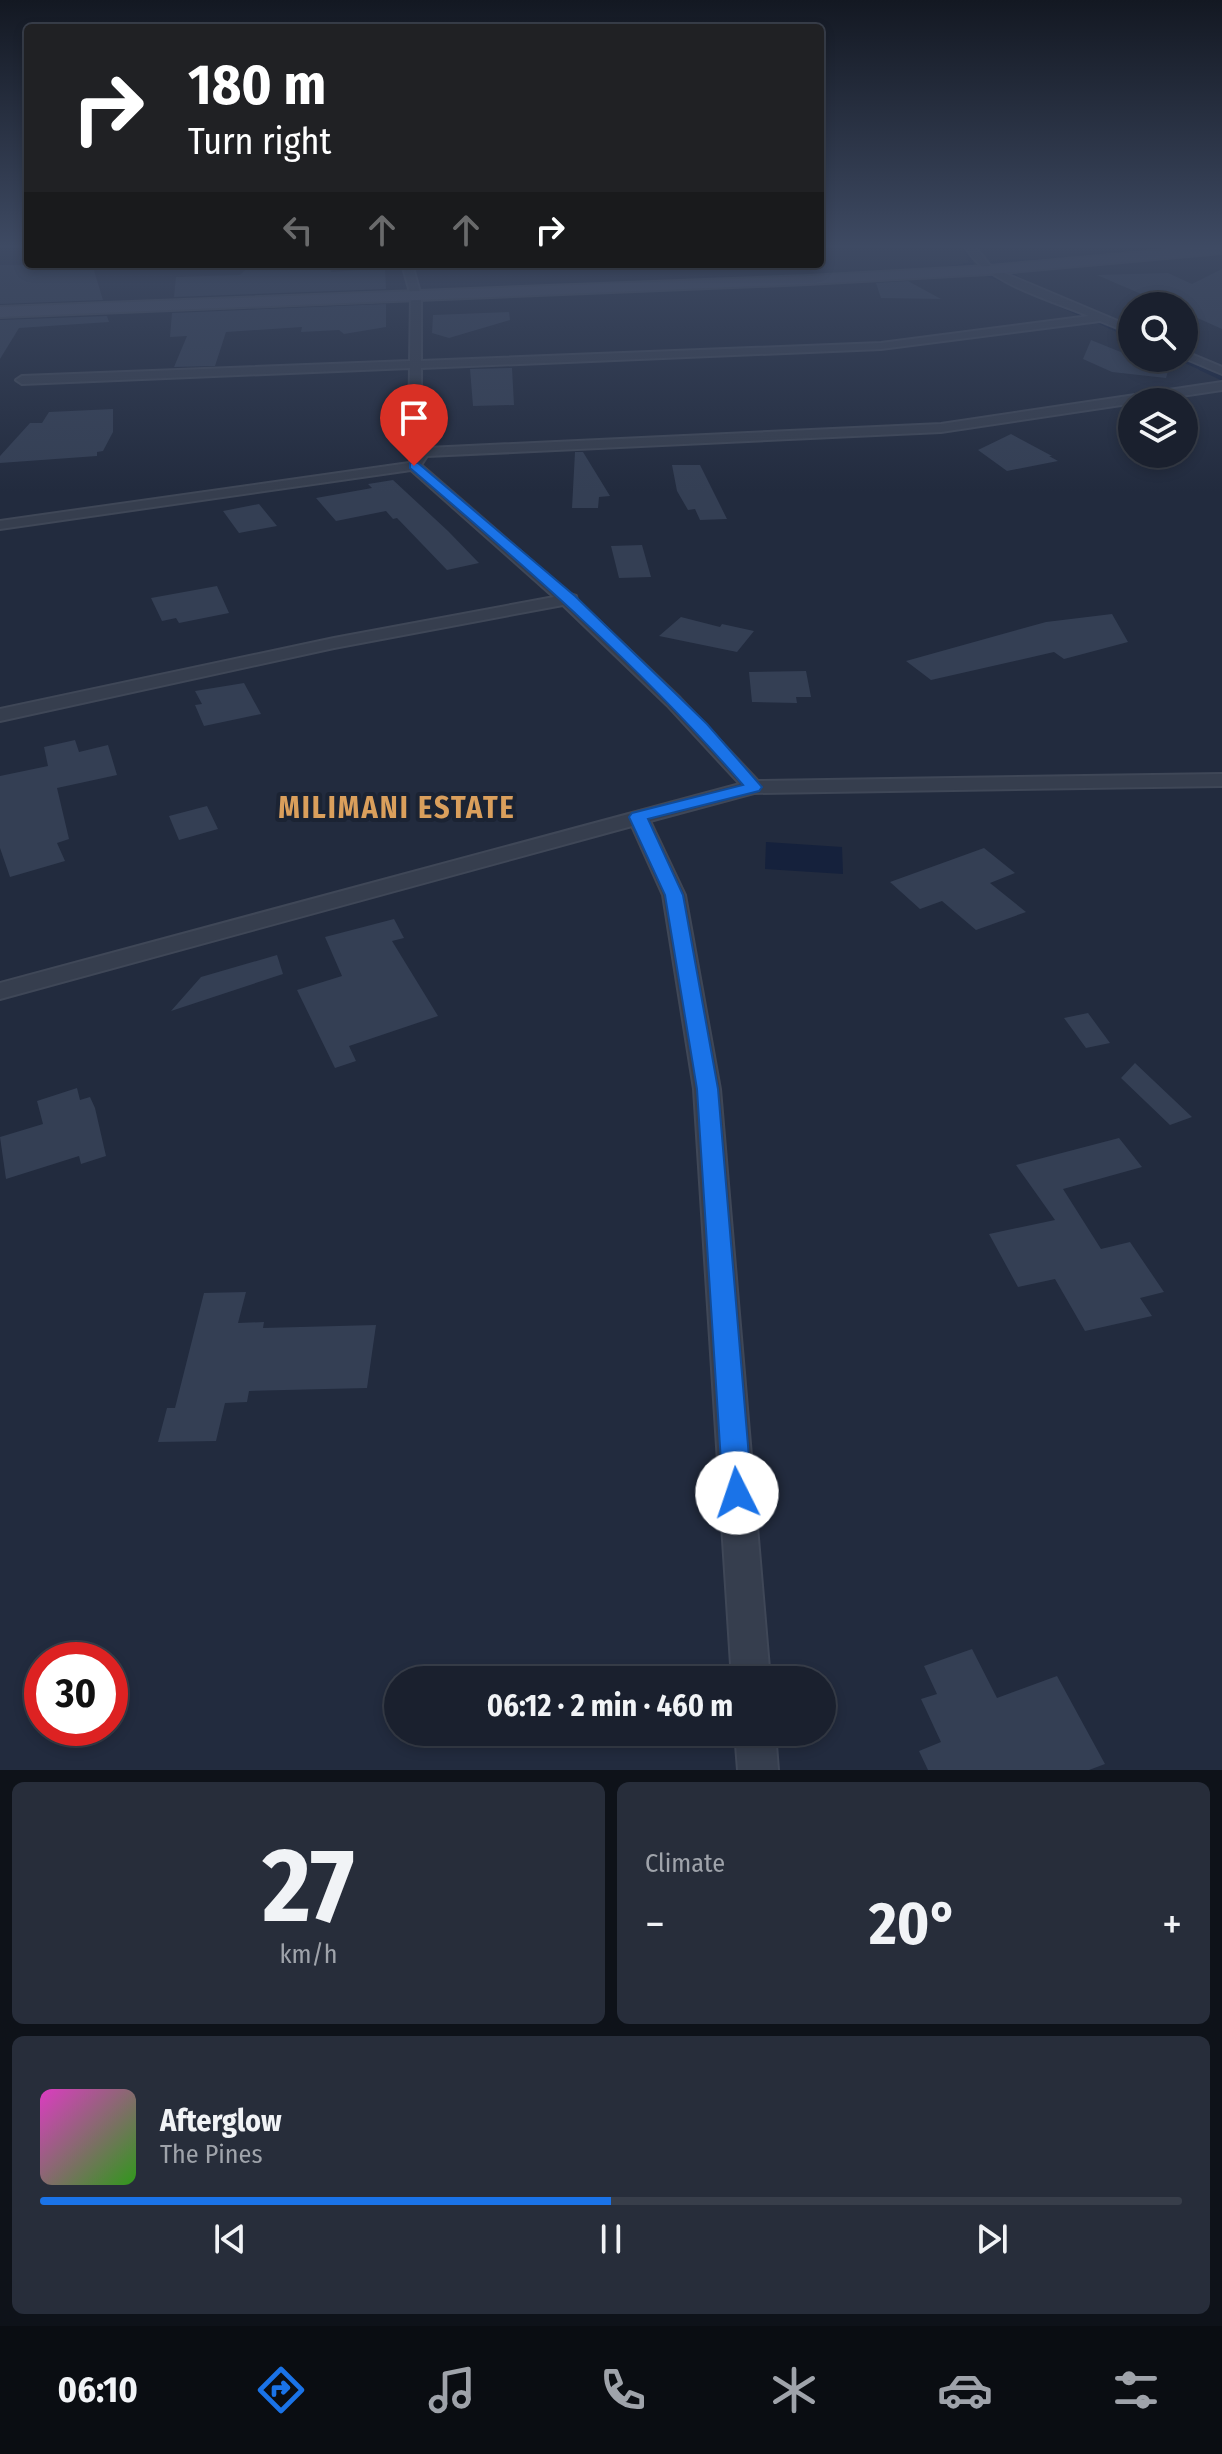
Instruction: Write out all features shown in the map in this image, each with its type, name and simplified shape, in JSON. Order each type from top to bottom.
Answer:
[{"type":"street","points":[[416,327],[415,434],[418,459],[570,599],[701,727],[753,787]]},
{"type":"street","points":[[22,380],[881,346],[1034,327]]},
{"type":"street","points":[[1198,360],[1222,371]]},
{"type":"street","points":[[0,525],[418,459],[941,428],[1222,386]]},
{"type":"street","points":[[0,715],[334,643],[570,599]]},
{"type":"street","points":[[0,991],[753,787],[1222,780]]},
{"type":"street","points":[[638,817],[674,895],[707,1089],[750,1666]]},
{"type":"street","points":[[756,1746],[758,1770]]},
{"type":"water","points":[[766,842],[842,847],[843,874],[765,869]]},
{"type":"building","points":[[0,327],[40,327],[19,328],[0,359]]},
{"type":"building","points":[[171,327],[386,327],[344,334],[339,330],[301,332],[302,327],[226,332],[215,366],[174,367],[187,336],[170,337]]},
{"type":"building","points":[[432,327],[488,327],[449,338],[432,333]]},
{"type":"building","points":[[1091,340],[1118,351],[1118,372],[1168,372],[1166,378],[1112,372],[1083,359]]},
{"type":"building","points":[[512,368],[514,405],[473,406],[470,369]]},
{"type":"building","points":[[113,409],[113,432],[97,456],[0,463],[0,456],[30,423],[42,423],[49,412]]},
{"type":"building","points":[[1011,434],[1058,461],[1007,471],[978,450]]},
{"type":"building","points":[[575,452],[583,452],[610,496],[599,497],[598,508],[572,508]]},
{"type":"building","points":[[672,465],[700,465],[727,519],[700,520],[695,509],[688,510],[677,491]]},
{"type":"building","points":[[393,480],[479,563],[447,570],[397,518],[393,519],[386,511],[336,521],[316,498],[372,488],[368,484]]},
{"type":"building","points":[[259,504],[277,526],[239,533],[223,511]]},
{"type":"building","points":[[642,545],[651,577],[619,578],[611,546]]},
{"type":"building","points":[[217,586],[229,613],[179,623],[176,618],[162,621],[151,598]]},
{"type":"building","points":[[1112,614],[1128,642],[1064,659],[1054,652],[931,680],[906,661],[1046,622]]},
{"type":"building","points":[[681,617],[720,627],[722,624],[754,631],[737,652],[659,636]]},
{"type":"building","points":[[806,671],[811,697],[796,697],[797,703],[752,702],[749,672]]},
{"type":"building","points":[[244,683],[261,714],[204,726],[195,705],[202,704],[195,691]]},
{"type":"building","points":[[75,740],[79,752],[108,745],[117,775],[57,788],[69,839],[57,843],[65,861],[10,877],[0,848],[0,776],[48,766],[44,747]]},
{"type":"building","points":[[207,806],[218,829],[179,840],[169,816]]},
{"type":"building","points":[[984,848],[1015,873],[990,883],[1026,912],[976,930],[942,901],[920,909],[890,882]]},
{"type":"building","points":[[394,919],[404,938],[392,941],[438,1016],[349,1046],[356,1061],[335,1068],[297,990],[342,976],[325,937]]},
{"type":"building","points":[[277,955],[283,974],[171,1011],[201,977]]},
{"type":"building","points":[[1088,1013],[1110,1043],[1086,1048],[1064,1018]]},
{"type":"building","points":[[1135,1063],[1192,1117],[1170,1125],[1121,1078]]},
{"type":"building","points":[[77,1088],[80,1100],[90,1097],[95,1108],[106,1156],[81,1164],[79,1156],[6,1179],[0,1137],[43,1124],[37,1101]]},
{"type":"building","points":[[1119,1138],[1142,1167],[1063,1189],[1101,1249],[1130,1242],[1164,1292],[1140,1298],[1152,1316],[1085,1331],[1055,1279],[1018,1287],[989,1234],[1055,1220],[1016,1165]]},
{"type":"building","points":[[246,1292],[238,1323],[264,1322],[263,1328],[376,1325],[367,1388],[249,1391],[247,1402],[225,1403],[216,1441],[158,1442],[167,1408],[175,1408],[204,1293]]},
{"type":"building","points":[[972,1649],[997,1698],[1057,1676],[1105,1764],[1089,1770],[928,1770],[919,1751],[941,1742],[921,1699],[937,1694],[924,1666]]},
{"type":"waterway","points":[[1109,327],[1118,331]]},
{"type":"waterway","points":[[1198,367],[1205,370]]},
{"type":"waterway","points":[[1201,368],[1222,378]]},
{"type":"district","name":"MILIMANI ESTATE","points":[[397,808]]},
{"type":"route","points":[[414,466],[570,599],[701,727],[753,787],[638,817],[674,895],[707,1089],[737,1493]]}]
